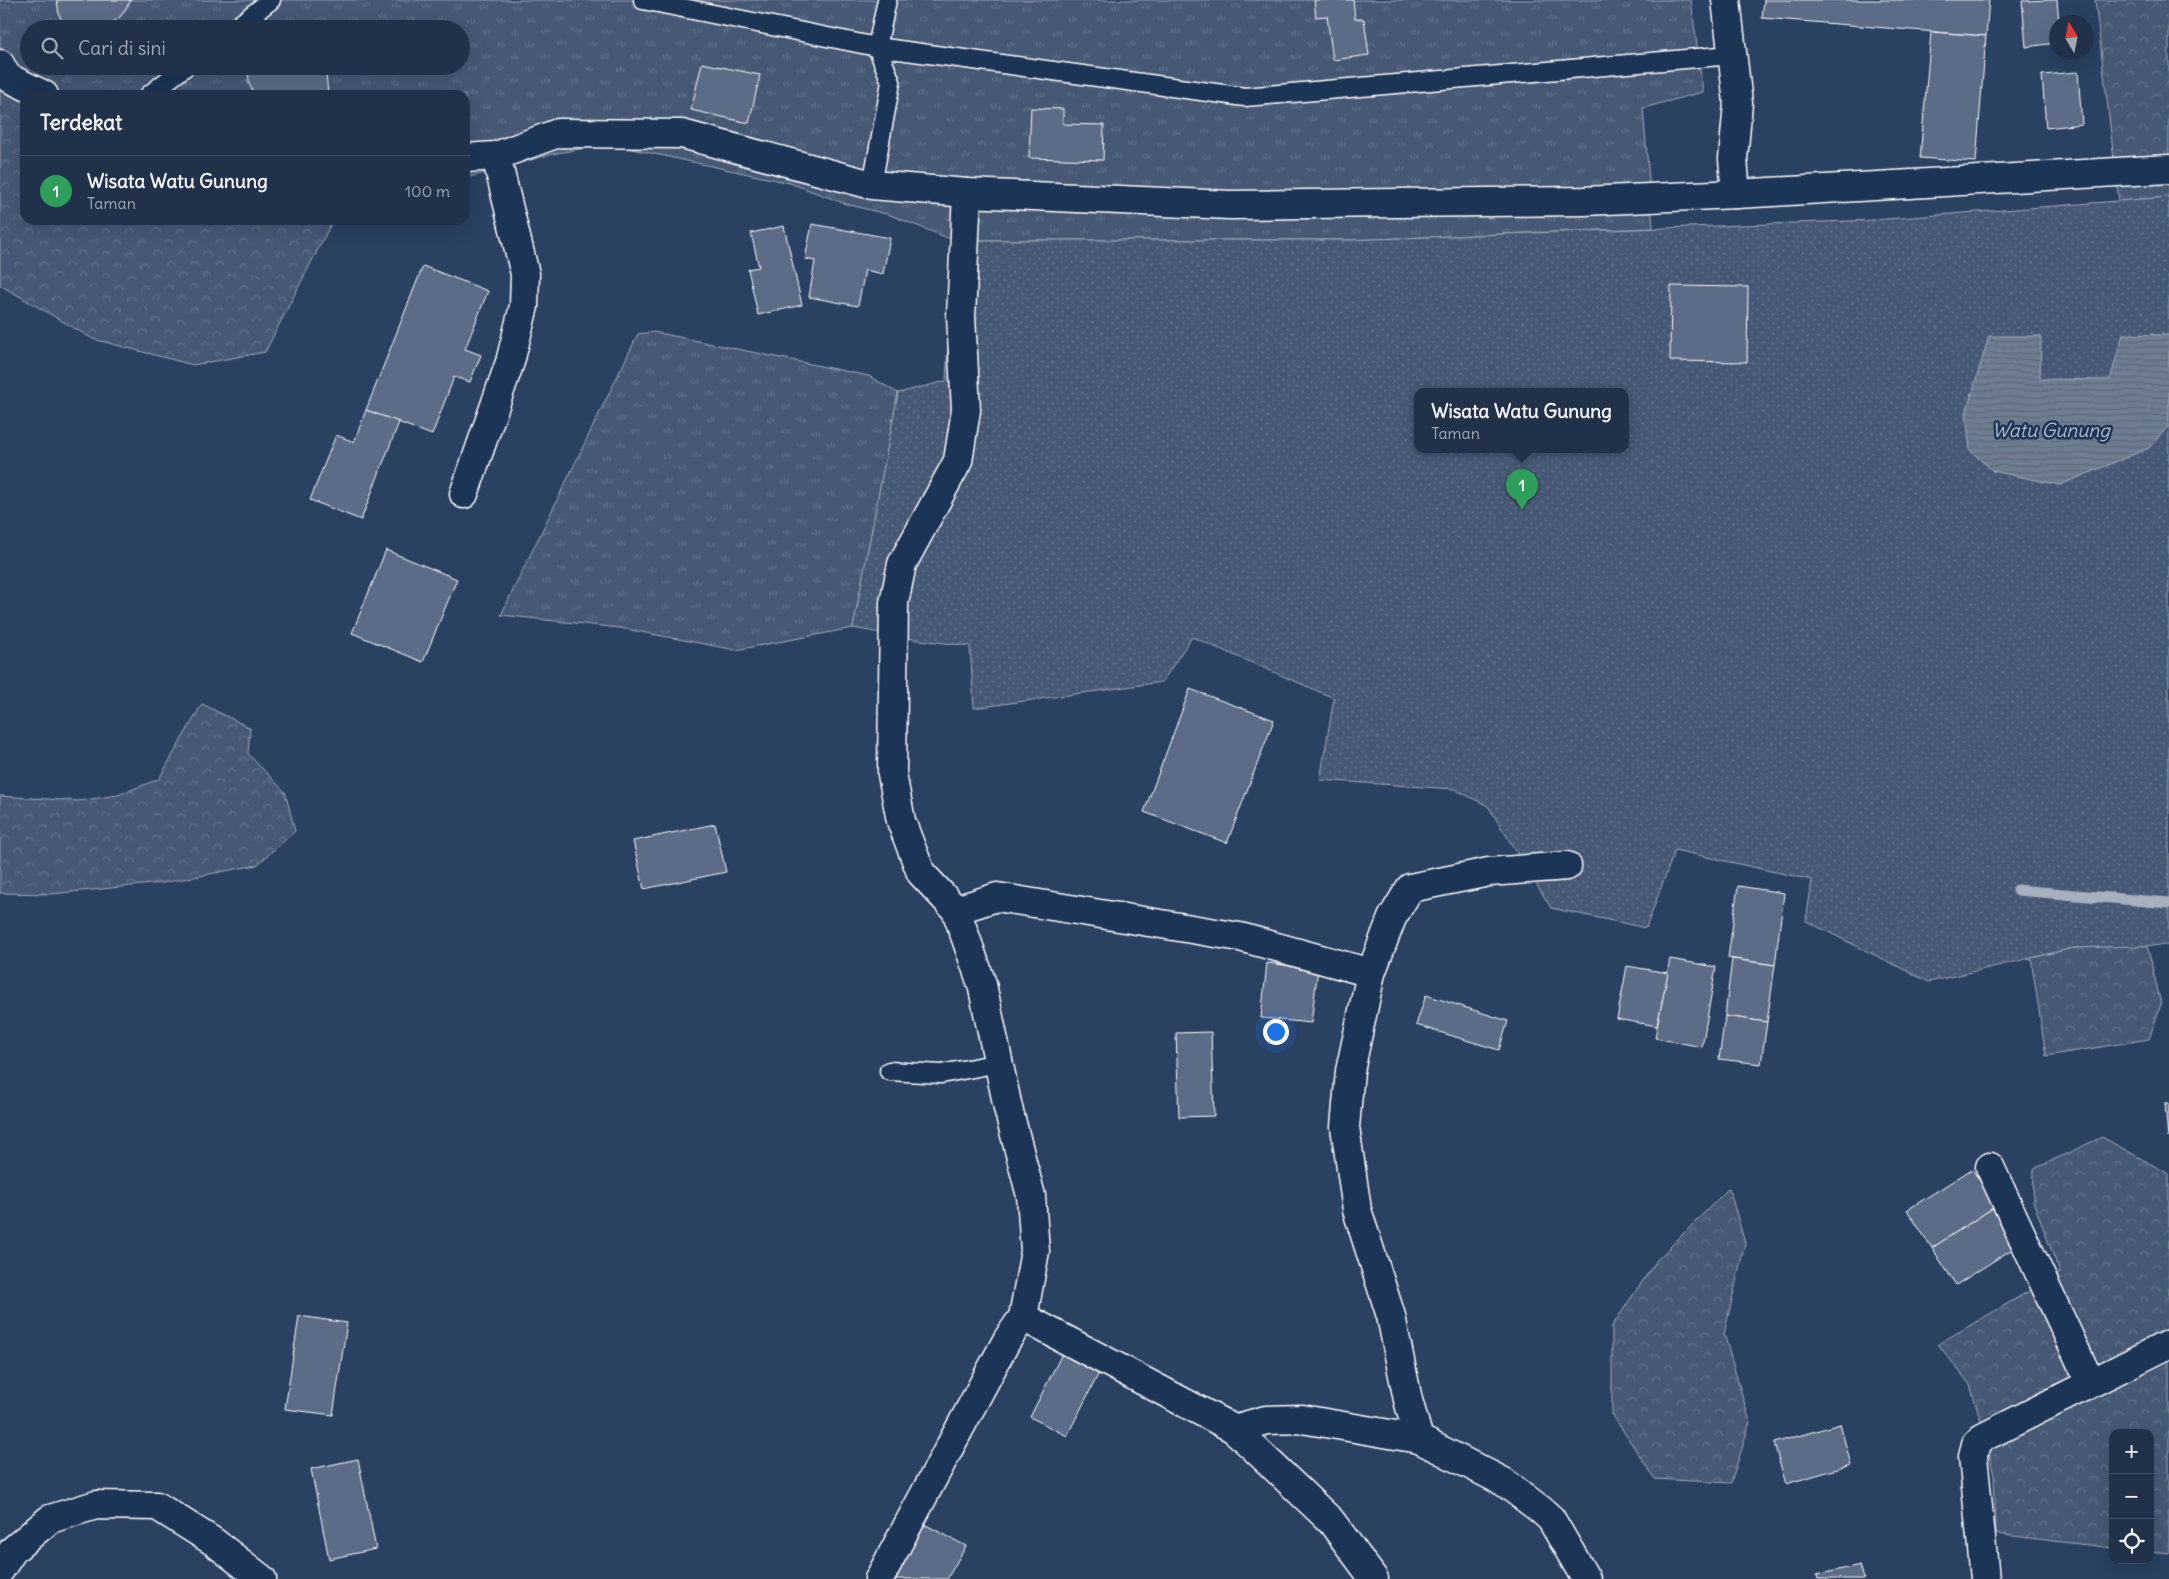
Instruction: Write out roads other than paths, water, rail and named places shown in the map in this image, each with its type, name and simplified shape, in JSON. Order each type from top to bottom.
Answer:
[{"type":"street","points":[[1726,0],[1738,103],[1733,159],[1736,194]]},
{"type":"street","points":[[0,64],[7,77],[34,90]]},
{"type":"street","points":[[470,158],[496,156],[558,133],[682,134],[872,185],[968,194],[1230,205],[1584,200],[1736,194],[2169,169]]},
{"type":"street","points":[[464,494],[510,362],[524,306],[525,274],[496,156]]},
{"type":"street","points":[[879,1579],[1008,1340],[1023,1317],[1035,1251],[1031,1196],[1008,1108],[982,984],[956,910],[921,873],[901,821],[892,774],[894,603],[902,564],[958,461],[966,410],[961,316],[968,194]]},
{"type":"street","points":[[1419,1439],[1408,1400],[1391,1316],[1357,1210],[1345,1127],[1350,1071],[1371,973],[1392,918],[1410,888],[1489,872],[1567,866]]},
{"type":"street","points":[[956,910],[997,897],[1240,937],[1371,973]]},
{"type":"street","points":[[1990,1167],[2090,1382]]},
{"type":"street","points":[[1023,1317],[1234,1429],[1331,1521],[1374,1579]]},
{"type":"street","points":[[1985,1579],[1973,1456],[1976,1444],[1982,1438],[2090,1382],[2169,1344]]},
{"type":"street","points":[[1234,1429],[1266,1420],[1302,1419],[1419,1439],[1504,1482],[1551,1519],[1586,1579]]},
{"type":"street","points":[[0,1570],[13,1550],[50,1518],[96,1505],[157,1506],[214,1542],[262,1579]]},
{"type":"lane","points":[[246,20],[272,0]]},
{"type":"lane","points":[[643,0],[877,47],[1245,97],[1732,55]]},
{"type":"lane","points":[[872,185],[891,82],[877,47],[887,0]]},
{"type":"lane","points":[[155,90],[175,75]]},
{"type":"lane","points":[[889,1071],[941,1074],[999,1063]]},
{"type":"water","name":"Watu Gunung","points":[[2123,334],[2169,335],[2169,425],[2149,448],[2060,485],[1993,471],[1970,450],[1966,413],[1989,336],[2041,336],[2040,379],[2110,380]]},
{"type":"waterway","points":[[2017,890],[2169,903]]},
{"type":"place","name":"Wisata Watu Gunung","points":[[1522,510]]}]
